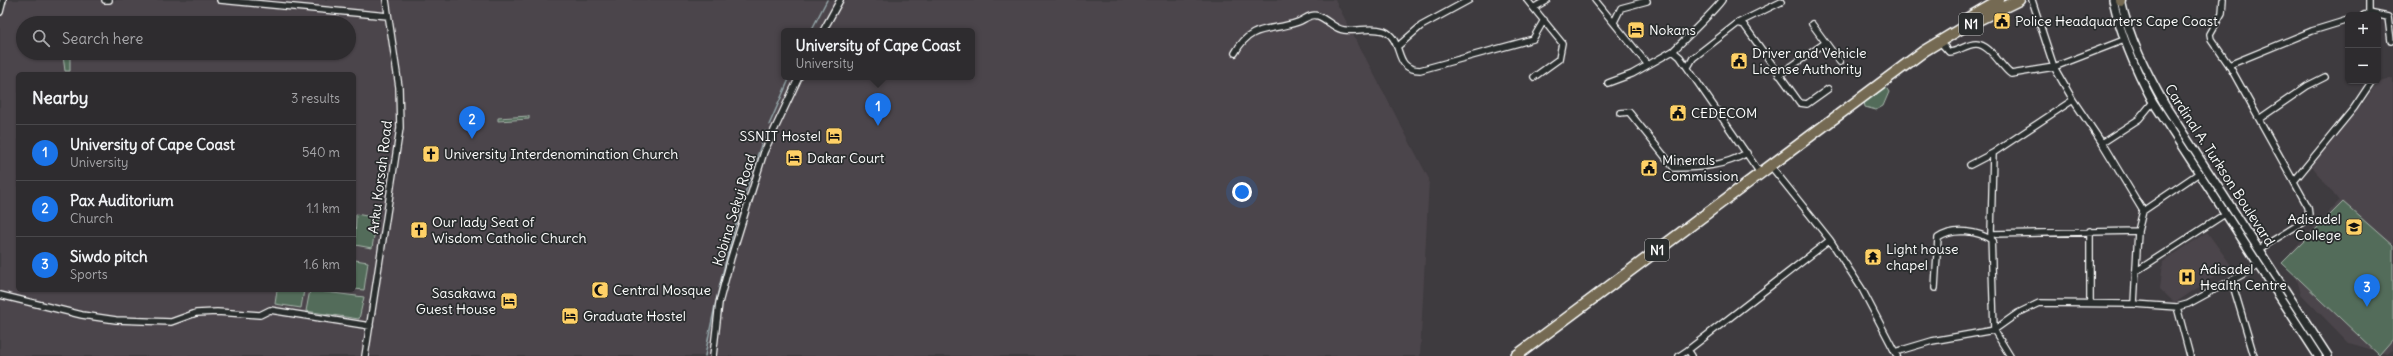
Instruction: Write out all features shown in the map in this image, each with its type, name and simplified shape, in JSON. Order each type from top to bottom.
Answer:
[{"type":"highway","name":"N1","points":[[1516,356],[1959,24],[1999,0]]},
{"type":"highway","name":"N1","points":[[1924,51],[1962,28],[2019,0]]},
{"type":"street","points":[[0,12],[3,0]]},
{"type":"street","points":[[220,0],[388,16]]},
{"type":"street","name":"Arku Korsah Road","points":[[365,356],[400,128],[399,87],[386,0]]},
{"type":"street","points":[[825,28],[840,0]]},
{"type":"street","points":[[1397,46],[1421,26],[1469,0]]},
{"type":"street","points":[[1527,0],[1562,43],[1562,51],[1559,59],[1534,78]]},
{"type":"street","points":[[1534,7],[1547,0]]},
{"type":"street","points":[[1595,0],[1648,65]]},
{"type":"street","points":[[1608,83],[1632,74],[1673,51],[1706,16],[1716,9],[1722,0]]},
{"type":"street","points":[[2032,0],[2054,67],[2143,211]]},
{"type":"street","name":"Cardinal A. Turkson Boulevard","points":[[2117,0],[2124,40],[2141,81],[2258,266],[2318,356]]},
{"type":"street","name":"Cardinal A. Turkson Boulevard","points":[[2117,0],[2149,77],[2328,356]]},
{"type":"street","points":[[2223,0],[2222,14],[2210,34],[2260,118],[2295,180],[2308,207],[2309,215],[2303,222],[2259,249]]},
{"type":"street","points":[[2366,12],[2369,0]]},
{"type":"street","points":[[1614,22],[1621,8],[1647,1]]},
{"type":"street","points":[[1688,67],[1693,58],[1738,23],[1781,2]]},
{"type":"street","points":[[1235,53],[1246,37],[1254,32],[1298,22],[1313,15],[1318,16],[1340,30],[1368,28],[1385,32],[1391,36],[1397,46],[1405,66],[1410,70],[1420,70],[1534,39],[1544,20]]},
{"type":"street","points":[[2381,16],[2388,17],[2391,41]]},
{"type":"street","points":[[2229,65],[2305,34],[2345,21]]},
{"type":"street","points":[[1738,23],[1744,25],[1800,103],[1807,104],[1828,89]]},
{"type":"street","points":[[1812,24],[1840,62]]},
{"type":"street","points":[[1940,42],[1949,52],[1965,46],[1977,44],[1984,46],[2004,69],[2011,74],[2054,67],[2124,40]]},
{"type":"street","points":[[1779,75],[1825,43]]},
{"type":"street","points":[[1673,51],[1688,67],[1760,173]]},
{"type":"street","points":[[2141,81],[2149,77]]},
{"type":"street","points":[[2260,118],[2307,86],[2325,77]]},
{"type":"street","name":"Kobina Sekyi Road","points":[[713,356],[719,303],[731,258],[764,152],[798,80]]},
{"type":"street","points":[[2295,180],[2354,108],[2370,84]]},
{"type":"street","points":[[1970,165],[1993,153],[2073,100]]},
{"type":"street","points":[[2102,143],[2139,119],[2153,102]]},
{"type":"street","points":[[1620,113],[1629,112],[1674,168],[1713,166],[1728,163],[1747,154]]},
{"type":"street","points":[[1993,153],[1991,234],[1993,241],[1994,330],[2010,356]]},
{"type":"street","points":[[1770,165],[1830,240],[1862,289],[1896,354],[1932,341],[1994,330],[2018,313],[2039,303],[2134,304],[2177,307],[2188,304],[2232,282],[2258,266]]},
{"type":"street","points":[[2134,304],[2138,230],[2143,211],[2199,173]]},
{"type":"street","points":[[2136,272],[2225,214]]},
{"type":"street","points":[[1991,234],[2138,230]]},
{"type":"street","points":[[2090,231],[2090,303]]},
{"type":"street","points":[[1935,288],[1938,238],[1947,233],[1976,232],[1993,241]]},
{"type":"street","points":[[1678,356],[1688,350],[1830,240]]},
{"type":"street","points":[[2232,282],[2254,356]]},
{"type":"street","points":[[2281,300],[2289,294]]},
{"type":"street","points":[[0,295],[82,315],[116,320],[171,322],[196,313],[260,315],[270,310],[370,326]]},
{"type":"street","points":[[2177,307],[2190,356]]},
{"type":"street","points":[[1688,350],[1692,356]]},
{"type":"shaded area","points":[[0,0],[1335,0],[1429,179],[1420,356],[0,356]]},
{"type":"shaded area","name":"Adisadel College","points":[[2393,78],[2393,350],[2387,354],[2349,343],[2301,294],[2290,253],[2339,201],[2312,166],[2337,130],[2362,105],[2376,84],[2381,84],[2381,82]]},
{"type":"shaded area","name":"Adisadel Health Centre","points":[[2207,232],[2231,265],[2175,303],[2160,289],[2163,262]]},
{"type":"green space","points":[[64,60],[70,60],[70,71],[65,71]]},
{"type":"green space","points":[[1885,86],[1889,92],[1883,106],[1876,110],[1865,107],[1864,102]]},
{"type":"green space","points":[[529,116],[529,119],[498,121],[498,118]]},
{"type":"green space","points":[[2343,202],[2393,246],[2393,339],[2379,355],[2282,263]]},
{"type":"green space","points":[[356,214],[377,218],[372,248],[356,245]]},
{"type":"green space","points":[[356,260],[368,262],[364,290],[356,289]]},
{"type":"green space","points":[[277,292],[304,292],[301,308],[275,304]]},
{"type":"green space","points":[[310,292],[325,292],[364,297],[359,319],[306,311]]},
{"type":"waterway","points":[[813,28],[827,0]]},
{"type":"waterway","points":[[769,125],[789,80]]},
{"type":"waterway","points":[[705,356],[723,270],[747,187],[766,131]]},
{"type":"place","name":"Police Headquarters Cape Coast","points":[[2002,21]]},
{"type":"place","name":"Nokans","points":[[1636,30]]},
{"type":"place","name":"Driver and Vehicle License Authority","points":[[1739,61]]},
{"type":"place","name":"CEDECOM","points":[[1678,113]]},
{"type":"place","name":"University of Cape Coast","points":[[878,126]]},
{"type":"place","name":"SSNIT Hostel","points":[[834,136]]},
{"type":"place","name":"Pax Auditorium","points":[[472,139]]},
{"type":"place","name":"University Interdenomination Church","points":[[431,154]]},
{"type":"place","name":"Dakar Court","points":[[794,158]]},
{"type":"place","name":"Minerals Commission","points":[[1649,168]]},
{"type":"place","name":"Adisadel College","points":[[2354,227]]},
{"type":"place","name":"Our lady Seat of Wisdom Catholic Church","points":[[419,230]]},
{"type":"place","name":"Light house chapel","points":[[1873,257]]},
{"type":"place","name":"Adisadel Health Centre","points":[[2187,277]]},
{"type":"place","name":"Central Mosque","points":[[600,290]]},
{"type":"place","name":"Sasakawa Guest House","points":[[509,301]]},
{"type":"place","name":"Siwdo pitch","points":[[2367,307]]},
{"type":"place","name":"Graduate Hostel","points":[[570,316]]}]
